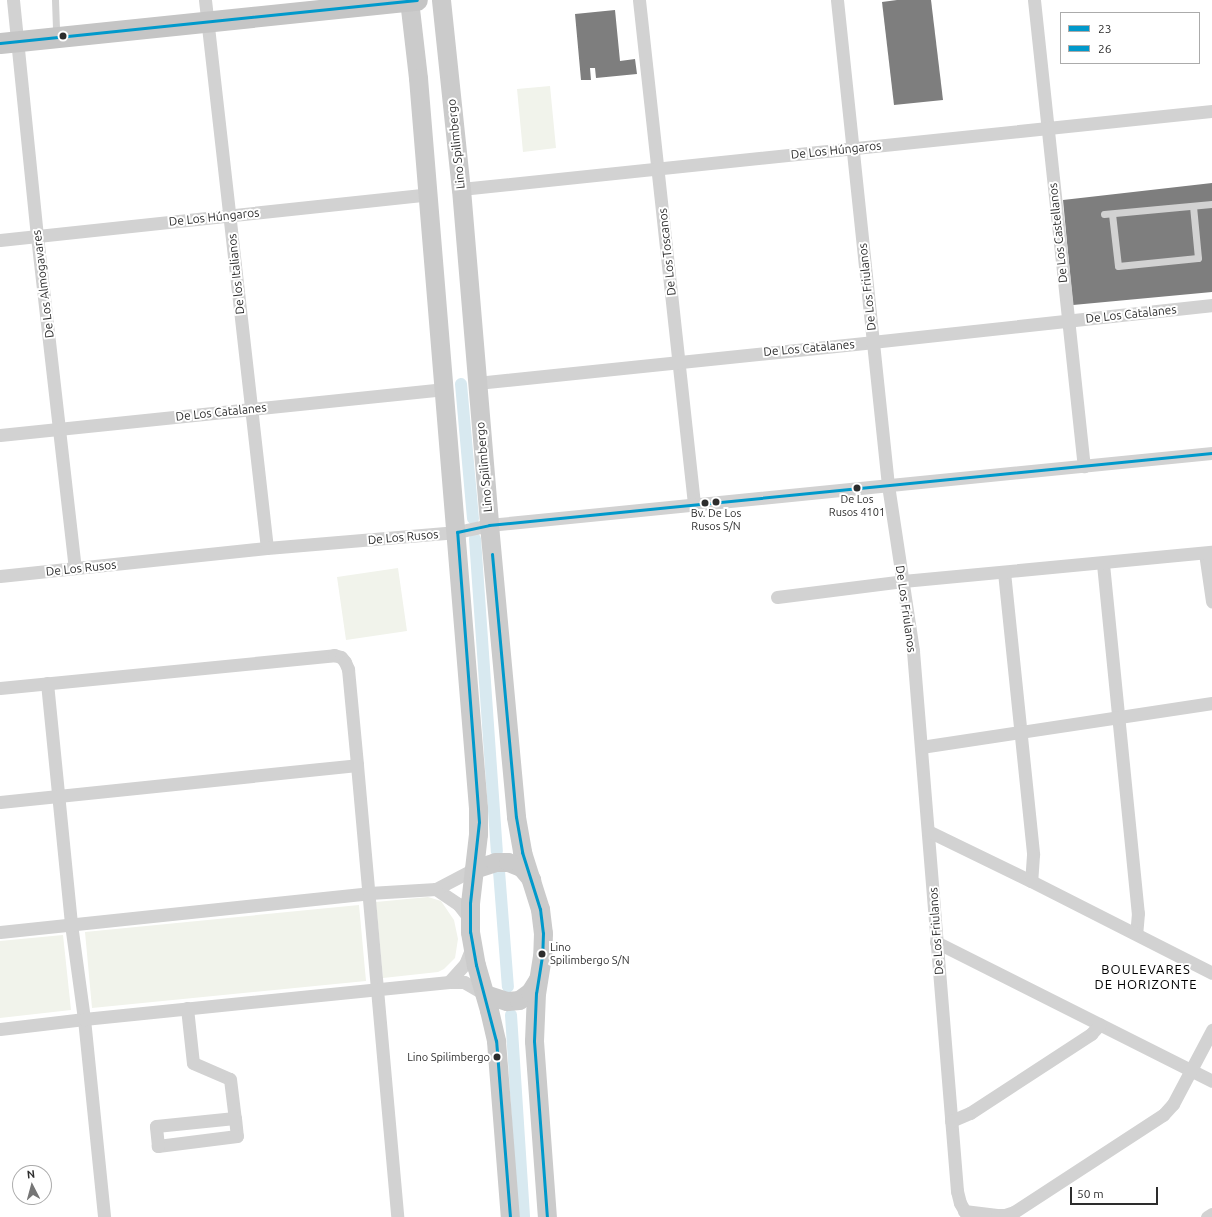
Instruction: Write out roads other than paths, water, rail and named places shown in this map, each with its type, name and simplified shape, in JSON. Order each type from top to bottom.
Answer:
[{"type":"main road","points":[[8,42],[412,0],[478,815],[469,918],[472,947],[496,1041],[510,1217]]},
{"type":"main road","name":"Lino Spilimbergo","points":[[441,0],[461,189],[489,525],[516,817],[522,852],[540,909],[543,934],[542,956],[538,979],[534,1041],[547,1217]]},
{"type":"main road","points":[[418,78],[422,83],[434,86],[440,84],[449,74]]},
{"type":"main road","points":[[474,869],[495,862],[508,862],[521,867],[531,879]]},
{"type":"main road","points":[[485,994],[507,1001],[519,1000],[530,992],[538,979]]},
{"type":"street","name":"De Los Almogavares","points":[[13,0],[8,42],[37,236],[75,568]]},
{"type":"street","name":"De los Italianos","points":[[205,0],[266,548]]},
{"type":"street","name":"De Los Toscanos","points":[[639,0],[694,504]]},
{"type":"street","name":"De Los Friulanos","points":[[837,0],[854,148],[872,342],[888,485],[911,630],[957,1191],[966,1214]]},
{"type":"street","name":"De Los Castellanos","points":[[1034,0],[1067,321],[1084,466]]},
{"type":"street","name":"De Los Húngaros","points":[[461,189],[1212,111]]},
{"type":"street","name":"De Los Húngaros","points":[[0,240],[427,194]]},
{"type":"street","name":"De Los Catalanes","points":[[478,383],[1212,305]]},
{"type":"street","name":"De Los Catalanes","points":[[0,435],[443,389]]},
{"type":"street","name":"De Los Rusos","points":[[0,576],[266,548],[456,532],[489,525],[1212,453]]},
{"type":"street","points":[[777,597],[903,581],[1103,564],[1208,553],[1212,601]]},
{"type":"street","points":[[1103,564],[1138,913],[1136,934]]},
{"type":"street","points":[[1004,572],[1033,855],[1031,881]]},
{"type":"street","points":[[0,688],[334,656],[341,657],[348,669],[378,990],[397,1217]]},
{"type":"street","points":[[47,683],[71,924],[84,1019],[104,1217]]},
{"type":"street","points":[[921,747],[1212,703]]},
{"type":"street","points":[[0,802],[357,765]]},
{"type":"street","points":[[928,831],[1031,881],[1212,973]]},
{"type":"street","points":[[0,932],[369,893],[436,889],[474,869]]},
{"type":"street","points":[[436,889],[458,904],[469,918]]},
{"type":"street","points":[[936,942],[1212,1081]]},
{"type":"street","points":[[449,982],[465,964],[472,947]]},
{"type":"street","points":[[0,1029],[187,1008],[449,982],[464,982],[485,994]]},
{"type":"street","points":[[187,1008],[193,1063],[230,1079],[235,1118],[237,1136],[158,1146],[156,1126],[235,1118]]},
{"type":"street","points":[[951,1121],[970,1113],[1091,1034],[1100,1024]]},
{"type":"street","points":[[966,1214],[997,1215],[1014,1212],[1163,1115],[1173,1104],[1212,1030]]},
{"type":"street","points":[[1207,1217],[1212,1214]]},
{"type":"lane","points":[[55,0],[56,37]]},
{"type":"lane","points":[[1104,214],[1212,204]]},
{"type":"lane","points":[[1112,214],[1118,266],[1169,261],[1198,258],[1193,206]]},
{"type":"waterway","points":[[461,384],[473,518]]},
{"type":"waterway","points":[[475,539],[497,851]]},
{"type":"waterway","points":[[499,871],[508,987]]},
{"type":"waterway","points":[[511,1015],[524,1217]]},
{"type":"place","name":"De Los Rusos 4101","points":[[857,488]]},
{"type":"place","name":"Bv. De Los Rusos S/N","points":[[716,502]]},
{"type":"place","name":"Lino Spilimbergo S/N","points":[[542,954]]},
{"type":"place","name":"Lino Spilimbergo","points":[[497,1057]]},
{"type":"district","name":"BOULEVARES DE HORIZONTE","points":[[1146,978]]}]
